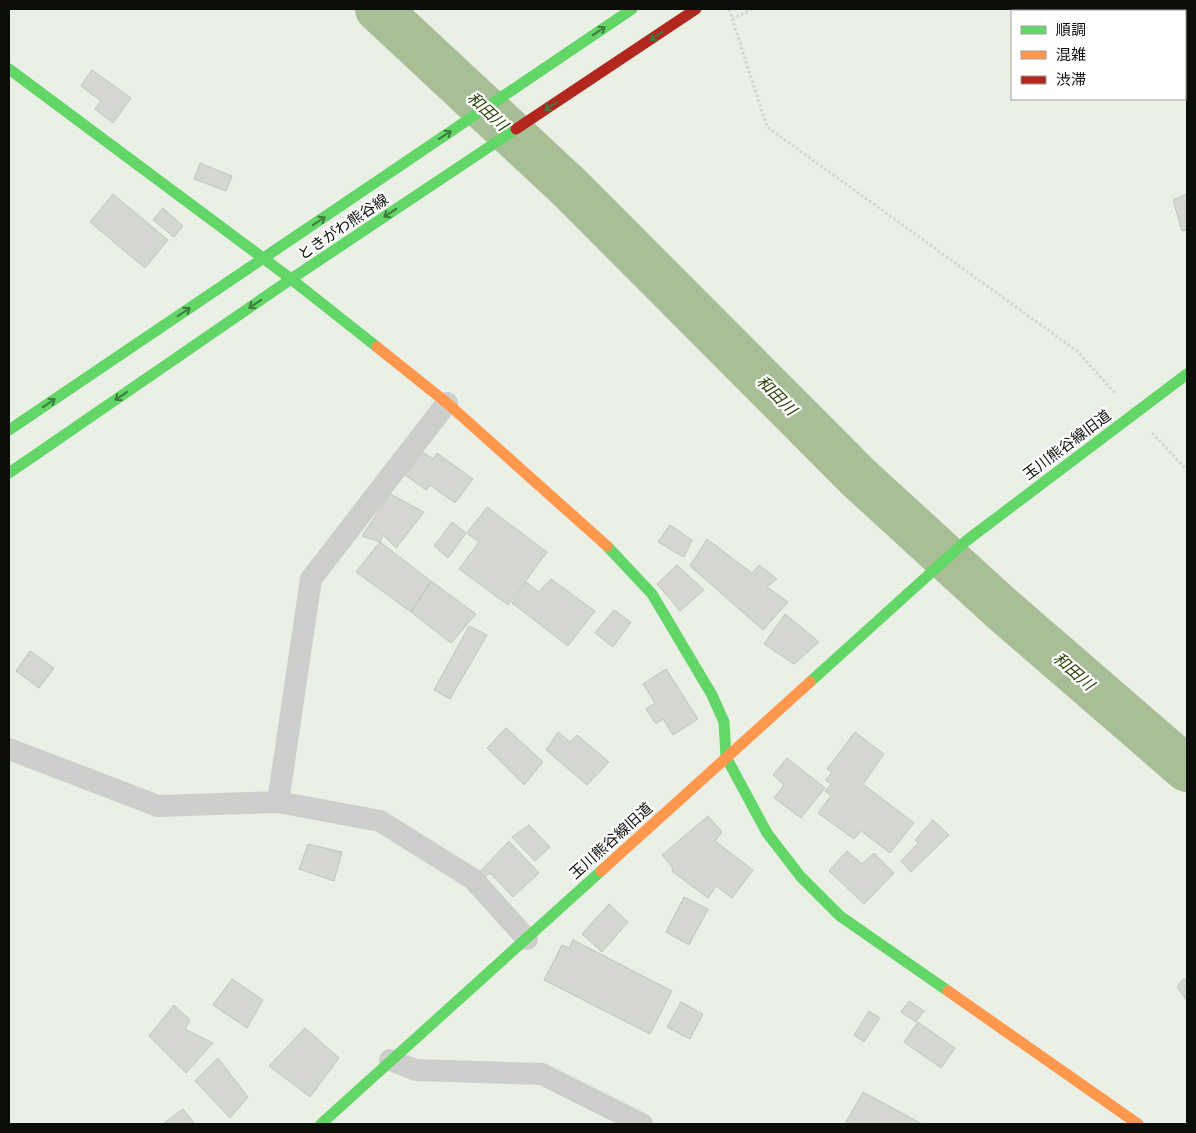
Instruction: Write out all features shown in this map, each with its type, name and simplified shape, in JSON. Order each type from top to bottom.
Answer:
[{"type":"street","name":"ときがわ熊谷線","points":[[9,430],[632,9]]},
{"type":"street","name":"ときがわ熊谷線","points":[[9,473],[291,279],[696,9]]},
{"type":"street","points":[[9,70],[291,279],[447,403],[601,540],[652,594],[712,694],[724,722],[726,757],[767,834],[801,877],[840,916],[1138,1124]]},
{"type":"street","name":"玉川熊谷線旧道","points":[[321,1124],[966,541],[1187,374]]},
{"type":"street","points":[[278,802],[311,578],[447,403]]},
{"type":"street","points":[[9,749],[158,806],[278,802],[380,821],[473,879],[527,939]]},
{"type":"street","points":[[390,1060],[416,1070],[542,1074],[642,1124]]},
{"type":"path","points":[[729,9],[767,127],[1077,351],[1187,470]]},
{"type":"path","points":[[732,19],[753,9]]},
{"type":"building","points":[[92,70],[131,98],[113,123],[95,109],[101,101],[81,86]]},
{"type":"building","points":[[200,163],[232,176],[226,191],[194,179]]},
{"type":"building","points":[[113,194],[168,240],[145,268],[90,222]]},
{"type":"building","points":[[1187,194],[1187,230],[1182,231],[1173,200]]},
{"type":"building","points":[[163,208],[183,226],[174,237],[153,220]]},
{"type":"building","points":[[423,452],[433,459],[437,453],[473,479],[455,503],[430,485],[426,490],[405,475]]},
{"type":"building","points":[[390,494],[424,512],[396,548],[383,535],[380,542],[362,536]]},
{"type":"building","points":[[487,507],[547,552],[508,605],[459,569],[479,542],[467,533]]},
{"type":"building","points":[[452,522],[466,533],[448,558],[434,546]]},
{"type":"building","points":[[670,525],[692,540],[684,557],[658,542]]},
{"type":"building","points":[[707,539],[752,573],[759,565],[777,579],[767,587],[788,602],[763,630],[690,566]]},
{"type":"building","points":[[380,542],[431,581],[411,612],[356,572]]},
{"type":"building","points":[[677,565],[704,590],[680,611],[657,584]]},
{"type":"building","points":[[551,579],[595,611],[568,646],[512,603],[526,582],[539,592]]},
{"type":"building","points":[[431,581],[476,614],[451,643],[411,612]]},
{"type":"building","points":[[614,610],[631,622],[613,647],[595,633]]},
{"type":"building","points":[[785,614],[819,642],[794,664],[764,644]]},
{"type":"building","points":[[469,626],[487,635],[450,699],[434,690]]},
{"type":"building","points":[[30,651],[54,668],[39,688],[16,671]]},
{"type":"building","points":[[666,669],[698,719],[673,735],[663,719],[656,724],[646,709],[655,703],[643,684]]},
{"type":"building","points":[[506,728],[543,762],[524,785],[487,748]]},
{"type":"building","points":[[558,732],[570,742],[577,735],[609,762],[587,785],[546,750]]},
{"type":"building","points":[[855,732],[884,754],[863,784],[914,823],[890,853],[861,831],[854,839],[818,813],[831,796],[825,791],[831,784],[825,780],[832,772],[827,769]]},
{"type":"building","points":[[787,758],[825,788],[801,818],[774,798],[784,785],[773,775]]},
{"type":"building","points":[[708,816],[722,832],[715,841],[753,870],[732,898],[716,886],[708,898],[673,872],[672,867],[662,855]]},
{"type":"building","points":[[933,820],[949,835],[911,872],[901,861],[918,843],[915,840]]},
{"type":"building","points":[[529,825],[550,847],[535,861],[512,837]]},
{"type":"building","points":[[509,841],[539,873],[513,897],[490,873],[478,883],[473,879]]},
{"type":"building","points":[[308,844],[342,852],[334,881],[299,869]]},
{"type":"building","points":[[847,851],[862,864],[874,853],[894,873],[864,904],[829,871]]},
{"type":"building","points":[[684,897],[708,909],[689,945],[666,932]]},
{"type":"building","points":[[609,904],[628,922],[602,952],[582,934]]},
{"type":"building","points":[[573,940],[672,991],[650,1034],[544,980],[562,945],[569,948]]},
{"type":"building","points":[[1184,978],[1187,981],[1187,1001],[1177,987]]},
{"type":"building","points":[[232,979],[263,1000],[247,1028],[213,1005]]},
{"type":"building","points":[[909,1001],[924,1011],[916,1022],[901,1012]]},
{"type":"building","points":[[681,1002],[703,1014],[690,1039],[667,1027]]},
{"type":"building","points":[[174,1005],[190,1020],[185,1029],[213,1043],[186,1073],[149,1036]]},
{"type":"building","points":[[869,1011],[880,1018],[864,1042],[854,1035]]},
{"type":"building","points":[[918,1022],[955,1048],[941,1068],[904,1042]]},
{"type":"building","points":[[305,1028],[339,1058],[310,1097],[269,1066]]},
{"type":"building","points":[[218,1058],[248,1097],[230,1118],[195,1081]]},
{"type":"building","points":[[863,1092],[922,1124],[845,1124]]},
{"type":"building","points":[[183,1109],[195,1124],[163,1124]]},
{"type":"waterway","name":"和田川","points":[[378,9],[570,188],[859,478],[1001,608],[1187,769]]},
{"type":"traffic: fast","points":[[9,430],[632,9]]},
{"type":"traffic: fast","points":[[9,69],[291,279],[377,347]]},
{"type":"traffic: fast","points":[[9,473],[291,279],[516,129]]},
{"type":"traffic: fast","points":[[810,682],[966,541],[1187,374]]},
{"type":"traffic: fast","points":[[607,546],[652,594],[712,695],[724,722],[726,757],[767,833],[801,877],[840,916],[948,991]]},
{"type":"traffic: fast","points":[[321,1124],[601,871]]},
{"type":"traffic: slow","points":[[377,347],[447,403],[607,546]]},
{"type":"traffic: slow","points":[[601,871],[810,682]]},
{"type":"traffic: slow","points":[[948,991],[1138,1124]]},
{"type":"traffic: jam","points":[[516,129],[696,9]]}]
